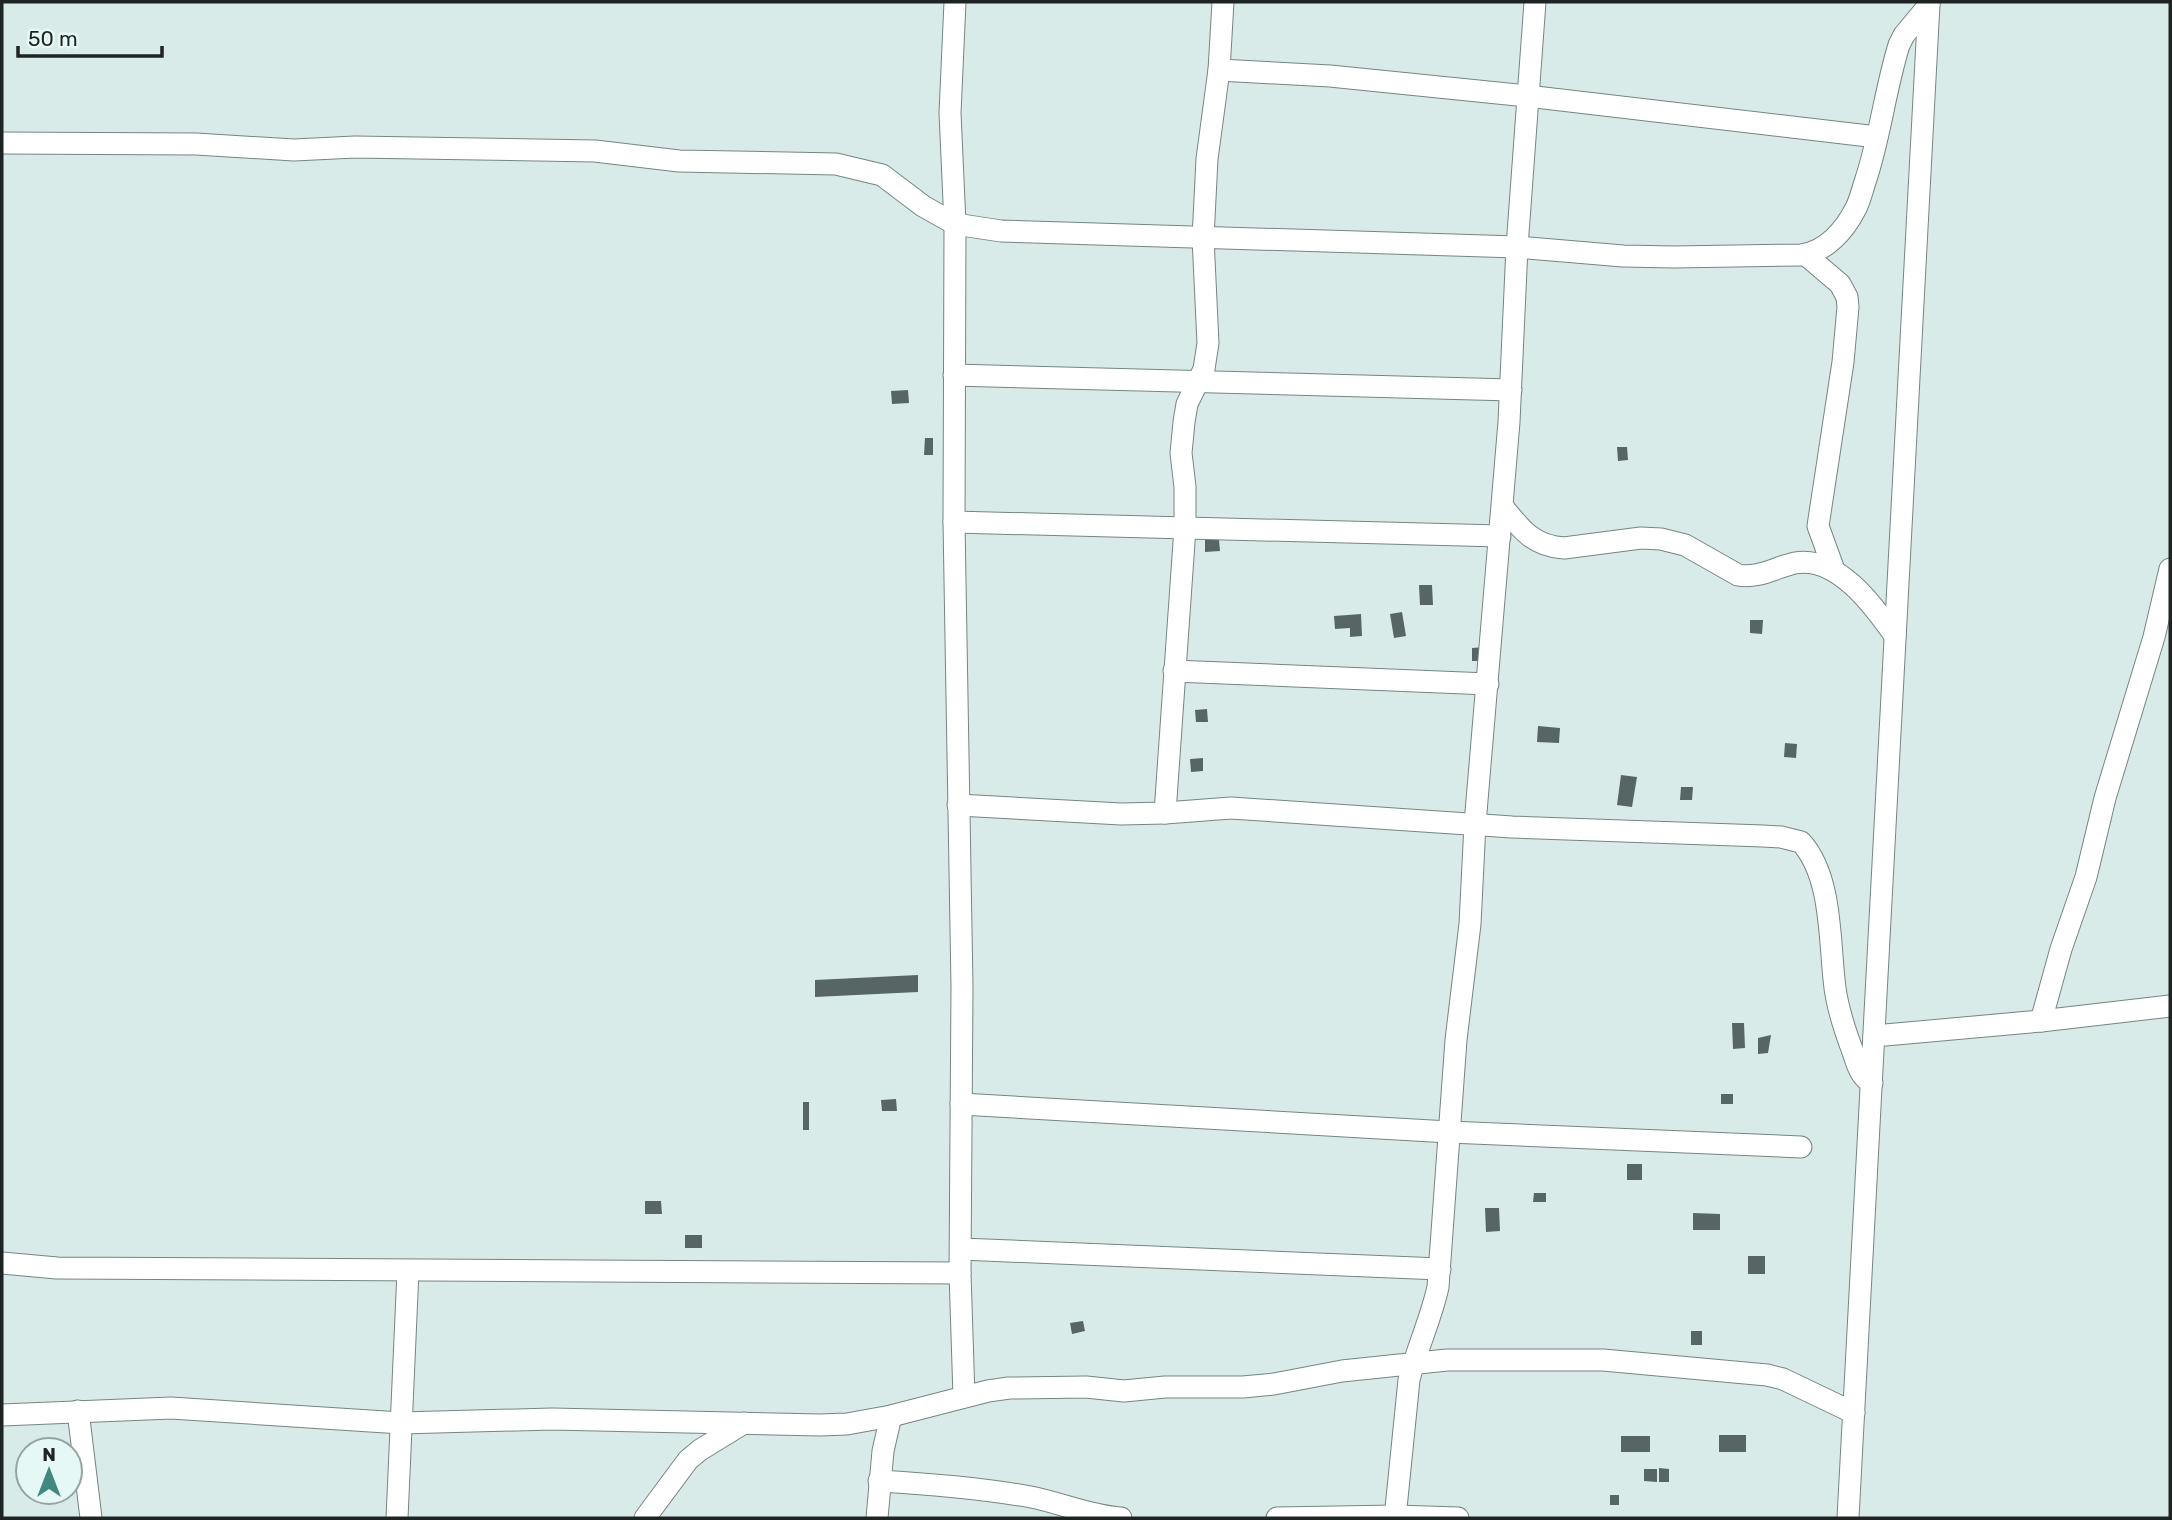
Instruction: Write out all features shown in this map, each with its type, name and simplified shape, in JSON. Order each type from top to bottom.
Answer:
[{"type":"street","points":[[955,2],[950,113],[955,224],[954,522],[962,987],[960,1273],[964,1397]]},
{"type":"street","points":[[1165,813],[1185,528],[1185,487],[1181,453],[1187,404],[1204,369],[1208,343],[1203,237],[1207,159],[1219,70],[1223,2]]},
{"type":"street","points":[[1395,1517],[1409,1380],[1432,1317],[1440,1269],[1456,1040],[1470,924],[1475,824],[1503,507],[1517,247],[1535,2]]},
{"type":"street","points":[[2,143],[196,144],[294,150],[355,147],[595,151],[679,161],[836,164],[882,175],[923,206],[955,224],[1001,231],[1517,247],[1623,256],[1806,255],[1818,251],[1837,236],[1857,208],[1870,168],[1899,45],[1929,4]]},
{"type":"street","points":[[1849,1518],[1929,4]]},
{"type":"street","points":[[1219,70],[1330,76],[1527,96],[1877,137]]},
{"type":"street","points":[[1806,255],[1840,284],[1848,301],[1843,362],[1818,526],[1834,570]]},
{"type":"street","points":[[954,375],[1511,390]]},
{"type":"street","points":[[1503,507],[1526,534],[1541,544],[1554,548],[1641,538],[1661,539],[1685,545],[1738,575],[1755,576],[1777,568],[1808,562],[1821,564],[1834,570],[1873,607],[1895,636]]},
{"type":"street","points":[[954,522],[1500,536]]},
{"type":"street","points":[[2042,1021],[2154,637],[2170,569]]},
{"type":"street","points":[[1174,671],[1488,684]]},
{"type":"street","points":[[958,805],[1121,814],[1231,808],[1578,830],[1781,837],[1801,842],[1810,851],[1821,876],[1836,992],[1844,1029],[1861,1074],[1872,1083]]},
{"type":"street","points":[[1874,1036],[2170,1006]]},
{"type":"street","points":[[961,1104],[1449,1132],[1801,1147]]},
{"type":"street","points":[[961,1249],[1440,1269]]},
{"type":"street","points":[[2,1263],[57,1268],[960,1273]]},
{"type":"street","points":[[397,1518],[408,1271]]},
{"type":"street","points":[[2,1415],[171,1408],[401,1423],[552,1419],[847,1424],[891,1416],[988,1391],[1034,1386],[1124,1391],[1165,1387],[1243,1387],[1342,1371],[1447,1360],[1603,1360],[1751,1373],[1783,1379],[1854,1413]]},
{"type":"street","points":[[78,1411],[91,1518]]},
{"type":"street","points":[[877,1518],[883,1451],[891,1416]]},
{"type":"street","points":[[645,1518],[688,1460],[744,1423]]},
{"type":"street","points":[[879,1481],[931,1484],[1029,1497],[1121,1518]]},
{"type":"street","points":[[1277,1518],[1458,1518]]},
{"type":"building","points":[[908,390],[909,403],[892,404],[891,391]]},
{"type":"building","points":[[925,438],[933,438],[933,455],[924,455]]},
{"type":"building","points":[[1617,447],[1627,447],[1628,460],[1618,461]]},
{"type":"building","points":[[1219,539],[1220,551],[1205,552],[1205,540]]},
{"type":"building","points":[[1419,585],[1432,585],[1433,605],[1420,605]]},
{"type":"building","points":[[1402,612],[1406,636],[1394,638],[1390,614]]},
{"type":"building","points":[[1361,614],[1362,636],[1350,637],[1350,628],[1335,629],[1334,616]]},
{"type":"building","points":[[1750,620],[1763,620],[1762,634],[1750,633]]},
{"type":"building","points":[[1485,647],[1485,661],[1472,661],[1472,648]]},
{"type":"building","points":[[1207,709],[1208,722],[1196,722],[1195,710]]},
{"type":"building","points":[[1538,726],[1560,728],[1559,743],[1537,742]]},
{"type":"building","points":[[1785,743],[1797,744],[1796,758],[1784,757]]},
{"type":"building","points":[[1203,758],[1203,771],[1191,772],[1190,759]]},
{"type":"building","points":[[1621,775],[1637,777],[1632,807],[1617,805]]},
{"type":"building","points":[[1681,787],[1693,787],[1692,800],[1680,800]]},
{"type":"building","points":[[918,975],[918,992],[815,997],[815,980]]},
{"type":"building","points":[[1732,1023],[1744,1023],[1745,1048],[1733,1049]]},
{"type":"building","points":[[1771,1035],[1768,1053],[1758,1054],[1758,1038]]},
{"type":"building","points":[[1721,1094],[1733,1094],[1733,1104],[1721,1104]]},
{"type":"building","points":[[896,1099],[897,1111],[882,1111],[881,1100]]},
{"type":"building","points":[[803,1102],[809,1102],[809,1130],[803,1130]]},
{"type":"building","points":[[1627,1164],[1642,1164],[1642,1180],[1627,1180]]},
{"type":"building","points":[[1534,1193],[1546,1193],[1546,1202],[1533,1202]]},
{"type":"building","points":[[645,1201],[661,1201],[662,1214],[645,1214]]},
{"type":"building","points":[[1485,1208],[1499,1208],[1500,1231],[1486,1232]]},
{"type":"building","points":[[1693,1213],[1720,1214],[1720,1230],[1693,1230]]},
{"type":"building","points":[[685,1235],[702,1235],[702,1248],[685,1248]]},
{"type":"building","points":[[1748,1256],[1765,1256],[1765,1274],[1748,1274]]},
{"type":"building","points":[[1083,1321],[1085,1331],[1072,1334],[1070,1323]]},
{"type":"building","points":[[1691,1331],[1702,1331],[1702,1345],[1691,1345]]},
{"type":"building","points":[[1719,1435],[1746,1435],[1746,1452],[1719,1452]]},
{"type":"building","points":[[1621,1436],[1650,1436],[1650,1452],[1621,1452]]},
{"type":"building","points":[[1659,1468],[1669,1469],[1669,1482],[1659,1482]]},
{"type":"building","points":[[1644,1469],[1657,1469],[1657,1482],[1644,1481]]},
{"type":"building","points":[[1610,1495],[1619,1495],[1619,1505],[1610,1505]]}]
